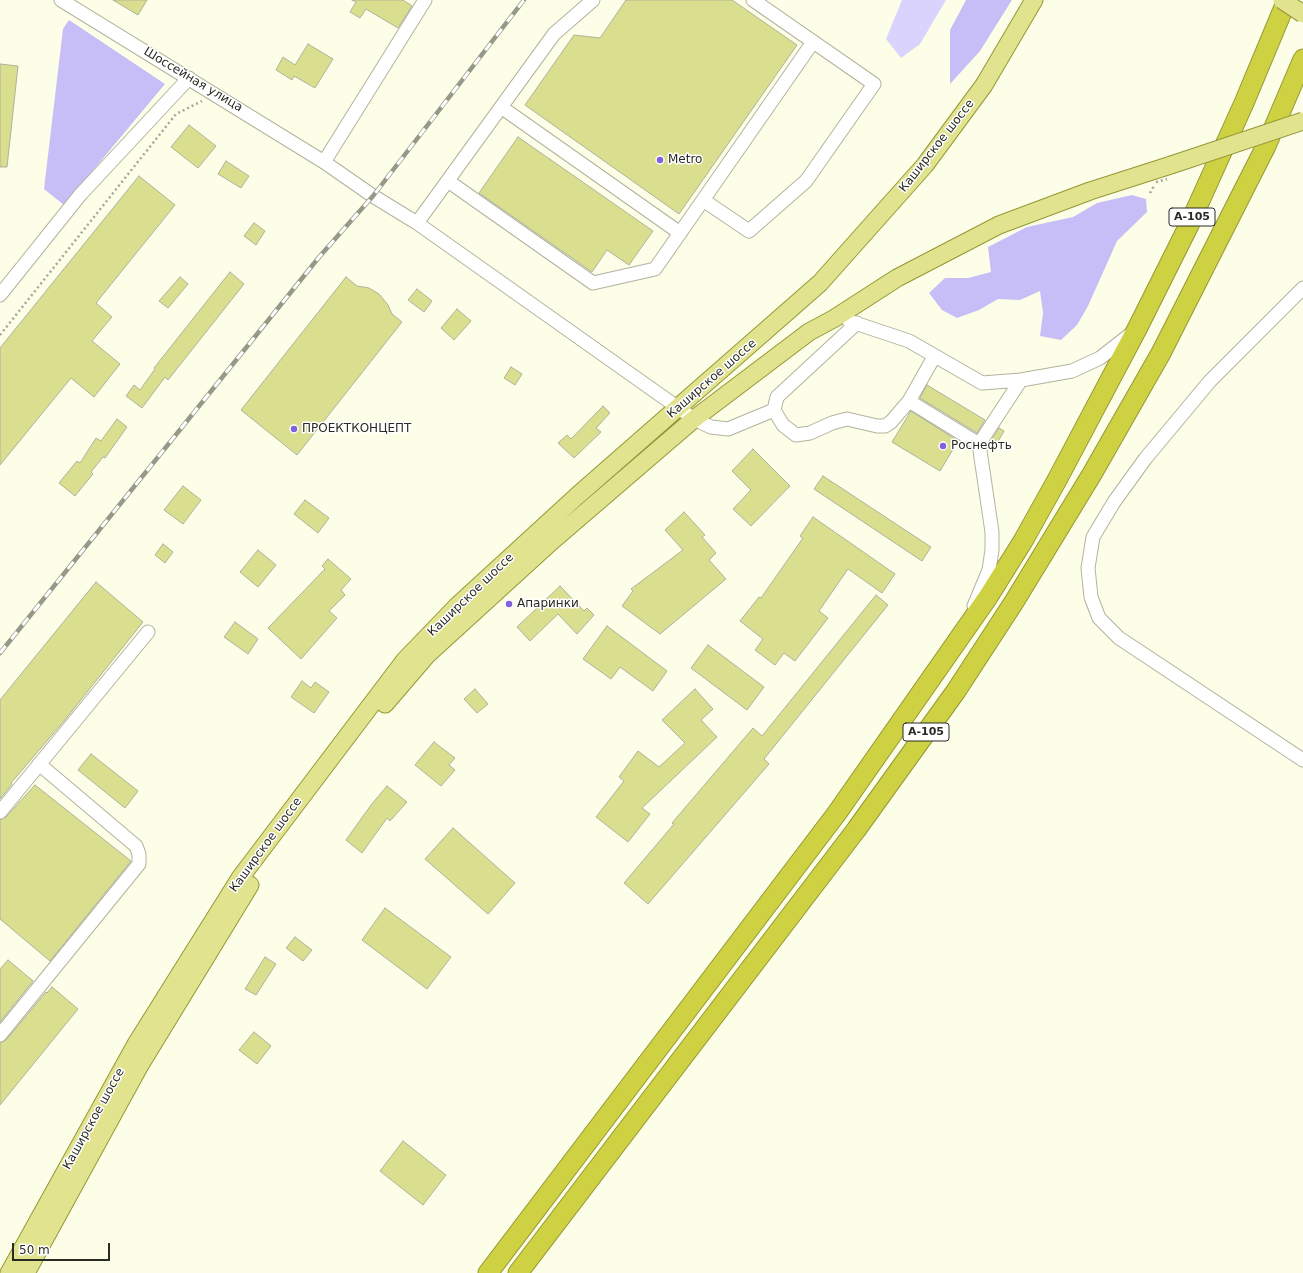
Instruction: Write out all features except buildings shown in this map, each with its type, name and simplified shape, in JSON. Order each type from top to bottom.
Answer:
[{"type":"highway","name":"А-105","points":[[488,1273],[837,813],[988,597],[1023,541],[1136,329],[1189,225],[1244,103],[1287,0]]},
{"type":"highway","name":"А-105","points":[[518,1273],[856,830],[956,691],[1014,602],[1092,474],[1161,353],[1266,146],[1303,59]]},
{"type":"main road","name":"Каширское шоссе","points":[[9,1273],[136,1044],[240,878],[405,660],[457,606],[577,496],[820,283],[925,165],[984,85],[1034,0]]},
{"type":"main road","points":[[1282,0],[1303,14]]},
{"type":"main road","name":"Каширское шоссе","points":[[26,1273],[140,1065],[249,885],[300,810],[378,713],[427,655],[476,608],[694,419],[808,332],[835,318],[897,278],[999,225],[1090,191],[1303,120]]},
{"type":"main road","points":[[795,306],[787,317],[786,322],[794,333],[800,334],[808,332]]},
{"type":"street","name":"Шоссейная улица","points":[[61,0],[324,162],[373,196],[417,223],[694,419],[710,427],[728,429],[774,410]]},
{"type":"street","points":[[324,162],[425,0]]},
{"type":"street","points":[[417,223],[554,34],[593,0]]},
{"type":"street","points":[[703,200],[748,231],[806,182],[874,84],[753,0]]},
{"type":"street","points":[[448,182],[593,283],[655,269],[813,42]]},
{"type":"street","points":[[0,295],[80,195],[189,78]]},
{"type":"street","points":[[501,107],[680,233]]},
{"type":"street","points":[[1303,288],[1210,381],[1145,459],[1114,502],[1093,537],[1088,568],[1091,597],[1099,618],[1119,638],[1303,760]]},
{"type":"street","points":[[835,318],[857,323],[909,341],[934,357],[982,383],[1021,380],[1072,371],[1100,358],[1136,329]]},
{"type":"street","points":[[857,323],[777,397],[774,410],[782,425],[796,435],[805,434],[847,419],[877,426],[885,426],[891,422],[909,401],[934,357]]},
{"type":"street","points":[[946,657],[977,601],[989,570],[992,550],[992,532],[979,444],[1021,380]]},
{"type":"street","points":[[909,401],[979,444]]},
{"type":"street","points":[[0,812],[148,632]]},
{"type":"street","points":[[0,1035],[139,864],[139,854],[136,846],[39,764]]},
{"type":"path","points":[[0,335],[176,114],[215,94]]},
{"type":"shaded area","points":[[902,0],[946,0],[920,44],[901,58],[886,39]]},
{"type":"shaded area","points":[[966,0],[1012,0],[980,51],[950,84],[950,30]]},
{"type":"shaded area","points":[[69,20],[165,84],[64,205],[44,189],[63,29]]},
{"type":"shaded area","points":[[1132,195],[1146,199],[1147,212],[1117,241],[1088,306],[1077,325],[1061,340],[1040,336],[1043,313],[1040,291],[1020,300],[998,299],[979,310],[957,318],[942,310],[929,293],[945,278],[968,278],[991,272],[988,247],[1027,227],[1073,217],[1097,203]]},
{"type":"railway","points":[[0,653],[320,256],[373,196],[524,0]]},
{"type":"place","name":"Metro","points":[[660,160]]},
{"type":"place","name":"ПРОЕКТКОНЦЕПТ","points":[[294,429]]},
{"type":"place","name":"Роснефть","points":[[943,446]]},
{"type":"place","name":"Апаринки","points":[[509,604]]}]
